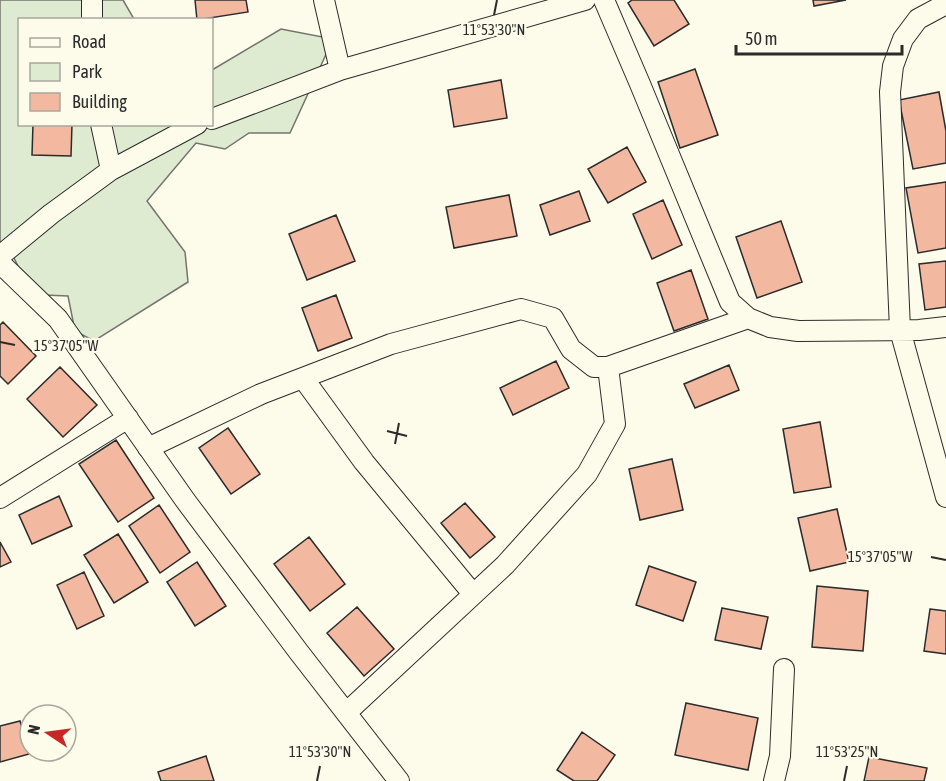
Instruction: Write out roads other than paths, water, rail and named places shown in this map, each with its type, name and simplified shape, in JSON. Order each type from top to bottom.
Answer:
[{"type":"street","points":[[92,18],[93,0]]},
{"type":"street","points":[[324,0],[340,70]]},
{"type":"street","points":[[213,118],[340,70],[585,0]]},
{"type":"street","points":[[604,0],[730,302],[748,318],[770,327],[798,331],[919,330],[946,327]]},
{"type":"street","points":[[946,4],[918,19],[903,39],[893,66],[890,92],[900,330],[946,497]]},
{"type":"street","points":[[100,126],[111,170]]},
{"type":"street","points":[[0,256],[51,214],[111,170],[193,126]]},
{"type":"street","points":[[0,263],[57,319],[185,500],[399,781]]},
{"type":"street","points":[[148,448],[261,394],[392,344],[521,309],[553,318],[571,349],[594,368],[608,367],[748,318]]},
{"type":"street","points":[[346,713],[505,565],[587,474],[615,424],[608,367]]},
{"type":"street","points":[[303,378],[364,462],[473,594]]},
{"type":"street","points":[[0,498],[128,418]]},
{"type":"street","points":[[774,781],[780,756],[784,669]]}]
